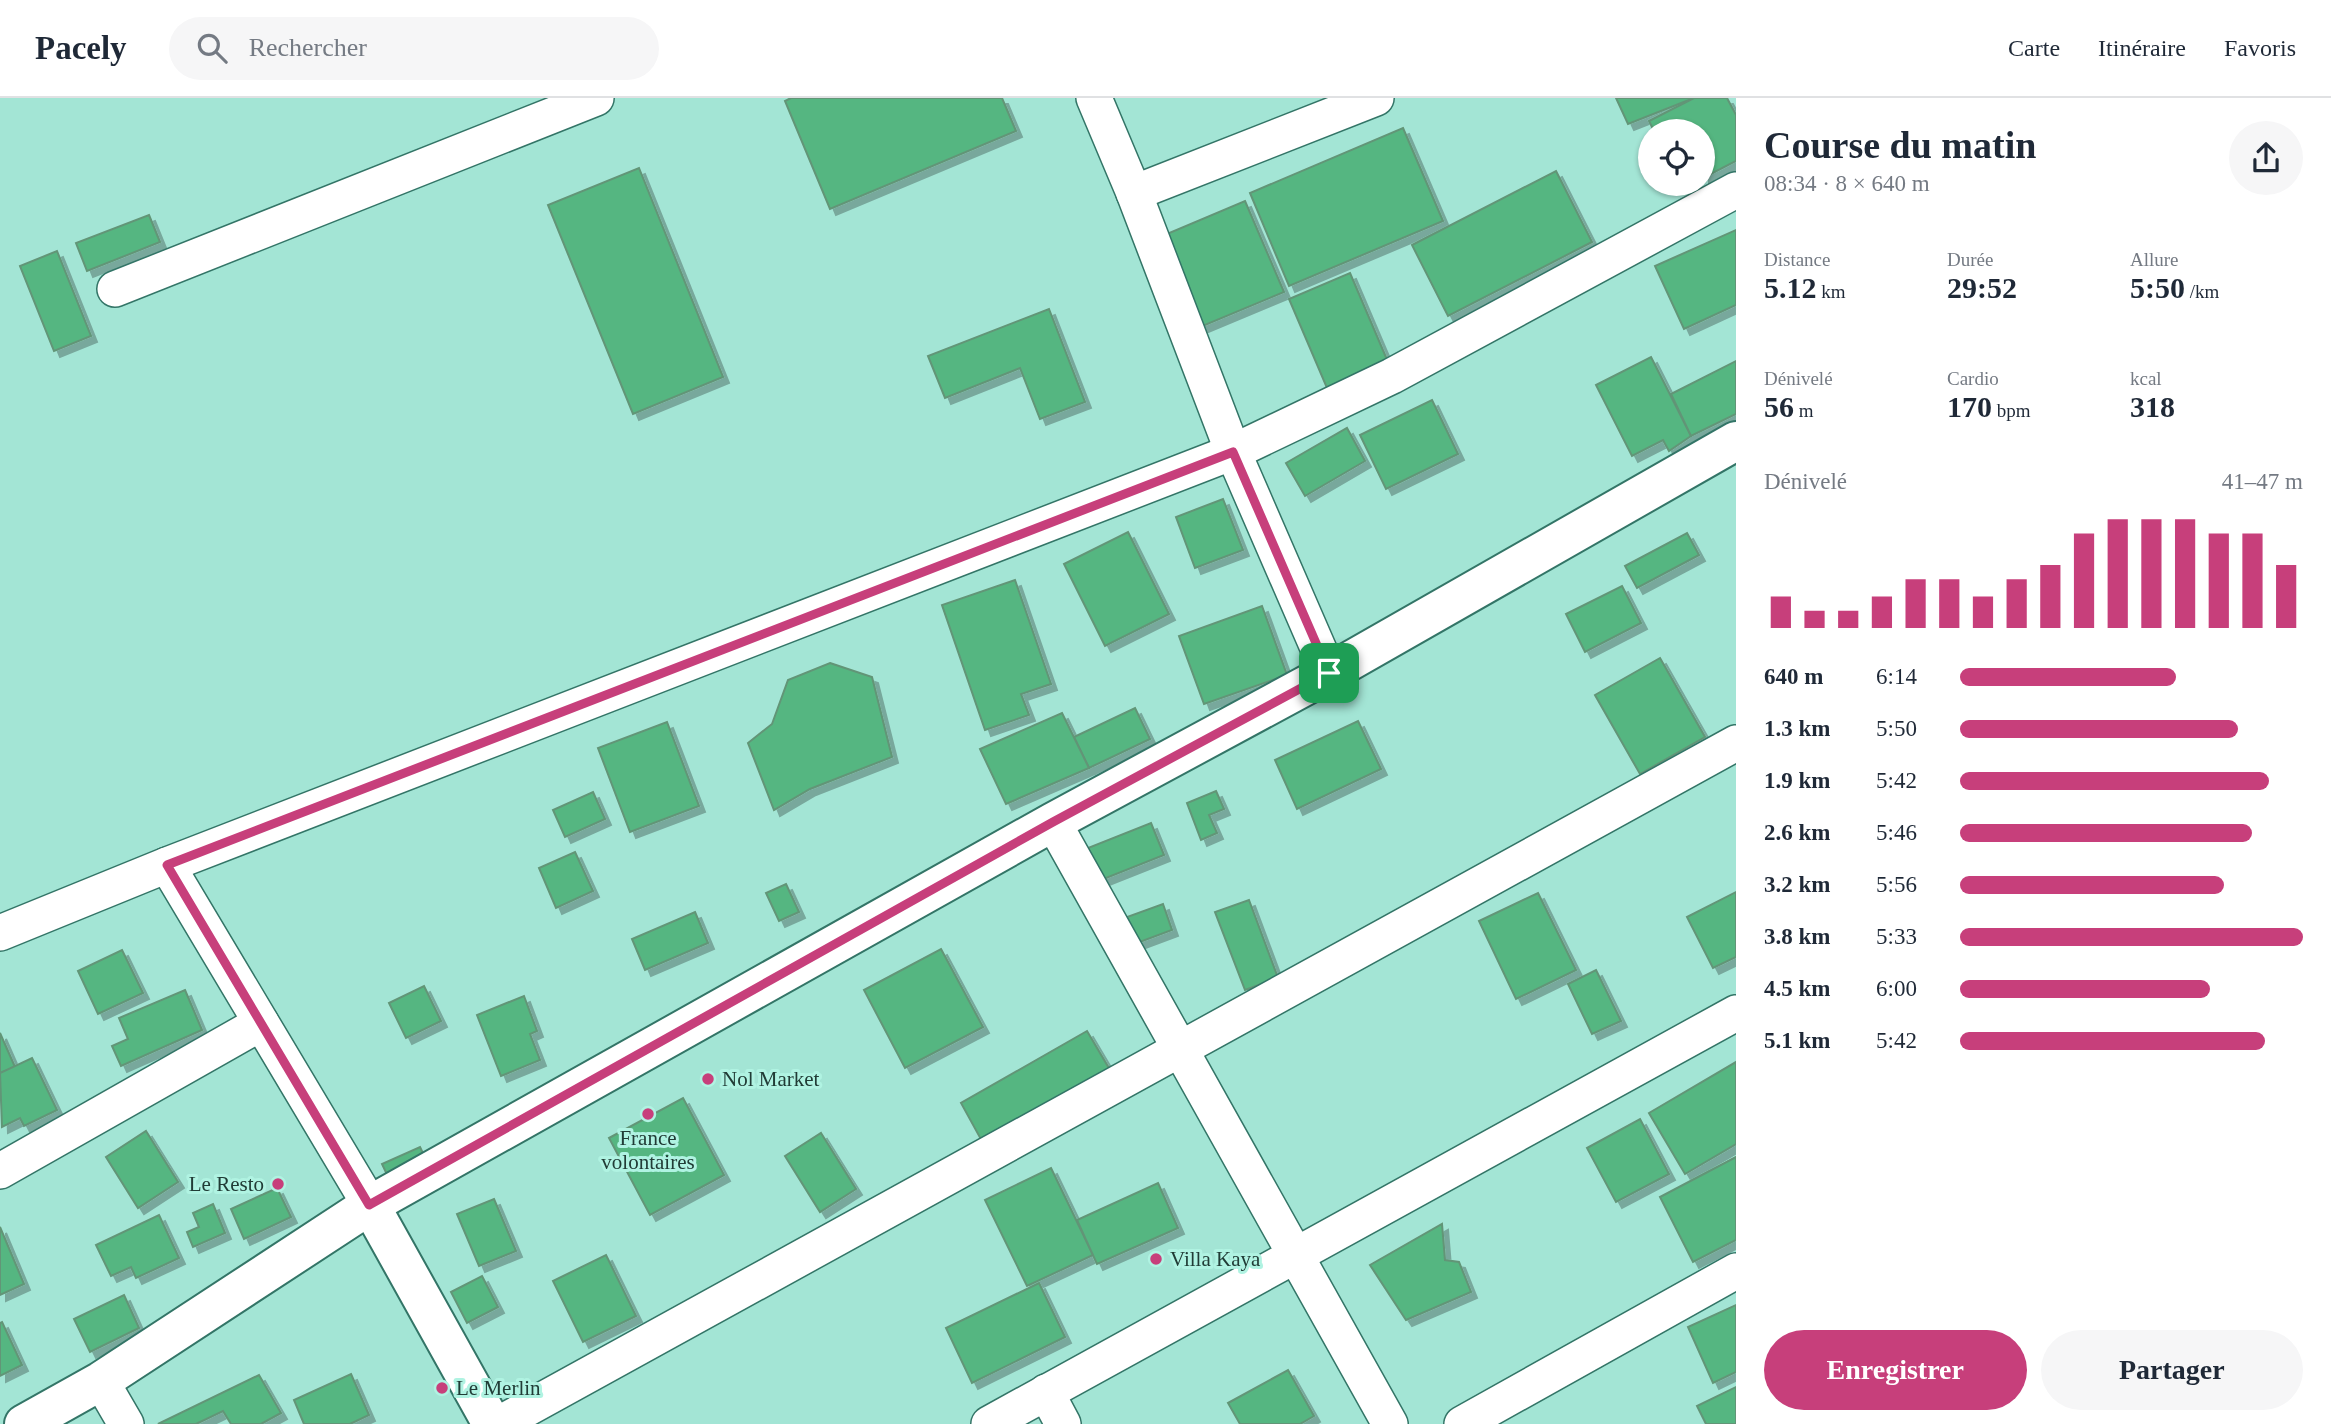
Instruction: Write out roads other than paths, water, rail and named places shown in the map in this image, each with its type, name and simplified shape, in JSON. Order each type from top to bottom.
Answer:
[{"type":"main road","points":[[24,1424],[101,1381],[369,1205],[1053,822],[1329,673],[1736,441]]},
{"type":"main road","points":[[369,1205],[492,1424]]},
{"type":"street","points":[[115,289],[596,98]]},
{"type":"street","points":[[1094,98],[1134,193],[1233,452],[1329,673]]},
{"type":"street","points":[[1134,193],[1376,98]]},
{"type":"street","points":[[0,933],[167,865],[1233,452],[1392,376],[1736,190]]},
{"type":"street","points":[[499,1424],[1736,743]]},
{"type":"street","points":[[1053,822],[1390,1424]]},
{"type":"street","points":[[167,865],[369,1205]]},
{"type":"street","points":[[989,1424],[1736,1013]]},
{"type":"street","points":[[0,1171],[261,1023]]},
{"type":"street","points":[[1462,1424],[1736,1271]]},
{"type":"street","points":[[101,1381],[126,1424]]},
{"type":"street","points":[[1046,1392],[1063,1424]]},
{"type":"place","name":"Nol Market","points":[[708,1079]]},
{"type":"place","name":"France volontaires","points":[[648,1114]]},
{"type":"place","name":"Le Resto","points":[[278,1184]]},
{"type":"place","name":"Villa Kaya","points":[[1156,1259]]},
{"type":"place","name":"Le Merlin","points":[[442,1388]]}]
